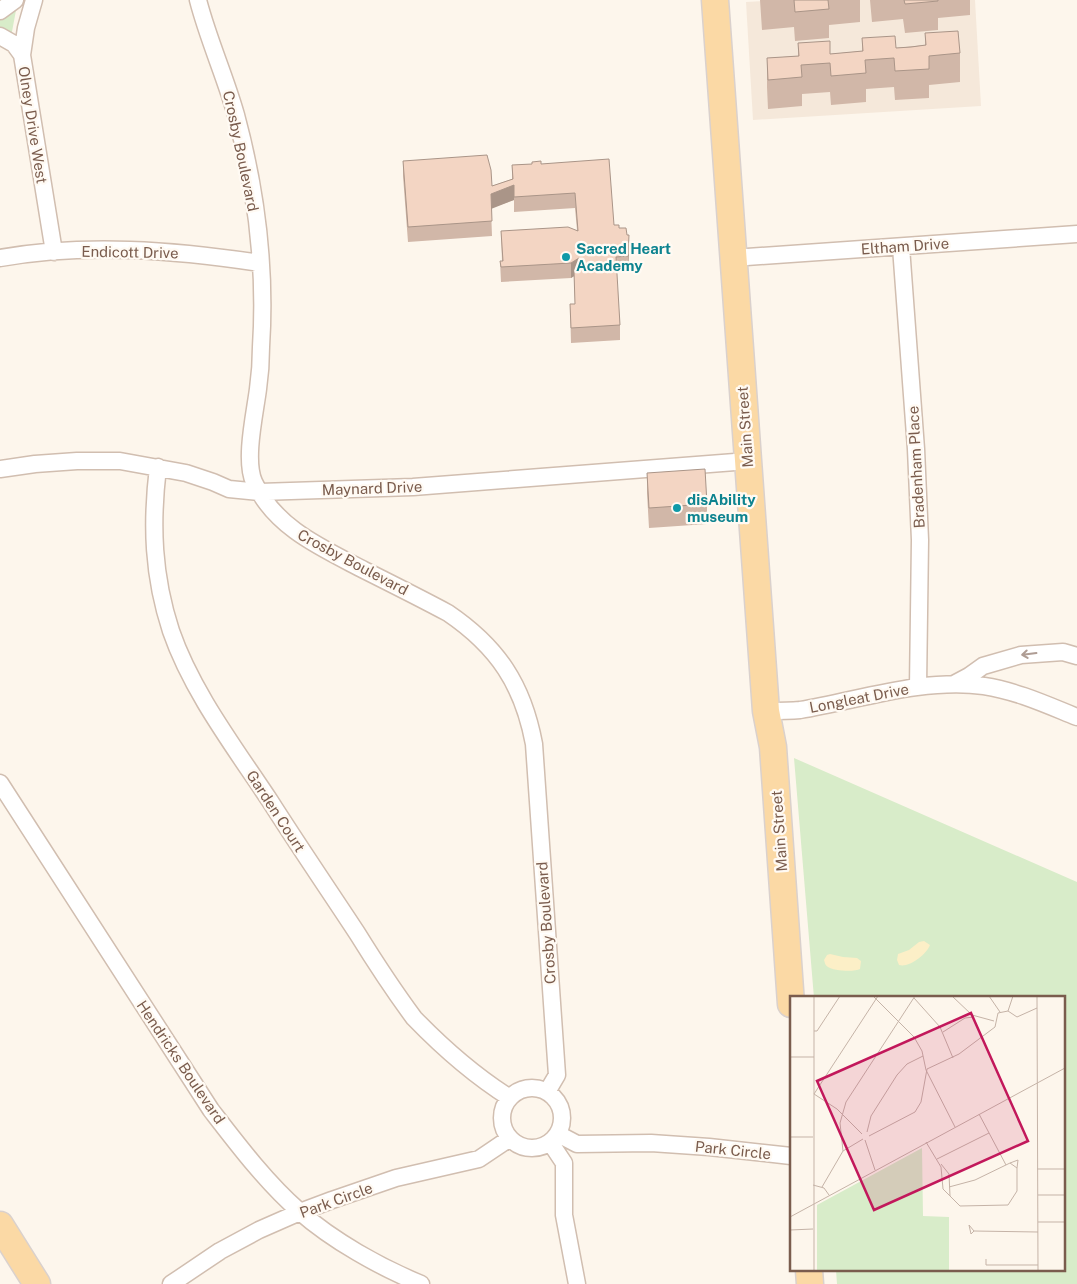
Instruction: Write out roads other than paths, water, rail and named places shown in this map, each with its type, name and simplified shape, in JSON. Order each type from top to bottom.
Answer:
[{"type":"main road","name":"Main Street","points":[[715,0],[766,712],[773,747],[790,996]]},
{"type":"main road","points":[[0,1225],[26,1273],[37,1284]]},
{"type":"street","points":[[0,10],[15,0]]},
{"type":"street","name":"Olney Drive West","points":[[34,0],[26,28],[22,55],[54,252]]},
{"type":"street","name":"Crosby Boulevard","points":[[198,0],[203,21],[236,115],[247,164],[255,214],[260,263],[262,345],[259,386],[249,462],[254,481],[270,507],[299,534],[448,613],[468,626],[486,642],[501,661],[518,689],[530,720],[534,744],[557,1075],[547,1092]]},
{"type":"street","points":[[0,36],[14,44],[22,55]]},
{"type":"street","name":"Eltham Drive","points":[[733,258],[1077,234]]},
{"type":"street","name":"Bradenham Place","points":[[901,247],[916,449],[920,540],[918,687]]},
{"type":"street","name":"Endicott Drive","points":[[0,258],[54,252],[105,250],[157,251],[260,263]]},
{"type":"street","name":"Maynard Drive","points":[[0,469],[77,461],[120,461],[186,473],[229,489],[260,492],[414,487],[748,461]]},
{"type":"street","name":"Garden Court","points":[[158,468],[153,539],[156,571],[172,632],[187,668],[209,707],[406,1007],[433,1038],[487,1083],[510,1098]]},
{"type":"street","name":"Longleat Drive","points":[[952,684],[969,676],[983,666],[1021,655],[1063,652],[1077,656]]},
{"type":"street","name":"Longleat Drive","points":[[766,712],[798,710],[918,687],[952,684],[983,686],[1024,696],[1077,718]]},
{"type":"street","name":"Hendricks Boulevard","points":[[0,784],[211,1110],[238,1146],[300,1212],[365,1257],[421,1284]]},
{"type":"street","points":[[532,1088],[547,1092],[554,1098],[562,1115],[561,1125],[554,1138],[534,1148],[516,1144],[510,1138],[502,1122],[503,1113],[510,1098],[516,1093],[532,1088]]},
{"type":"street","name":"Park Circle","points":[[171,1284],[220,1251],[259,1230],[300,1212],[396,1178],[479,1159],[510,1138]]},
{"type":"street","points":[[554,1138],[564,1163],[564,1215],[577,1284]]},
{"type":"street","name":"Park Circle","points":[[554,1138],[577,1144],[661,1144],[790,1156]]},
{"type":"place","name":"Sacred Heart Academy","points":[[566,257]]},
{"type":"place","name":"disAbility museum","points":[[677,508]]}]
